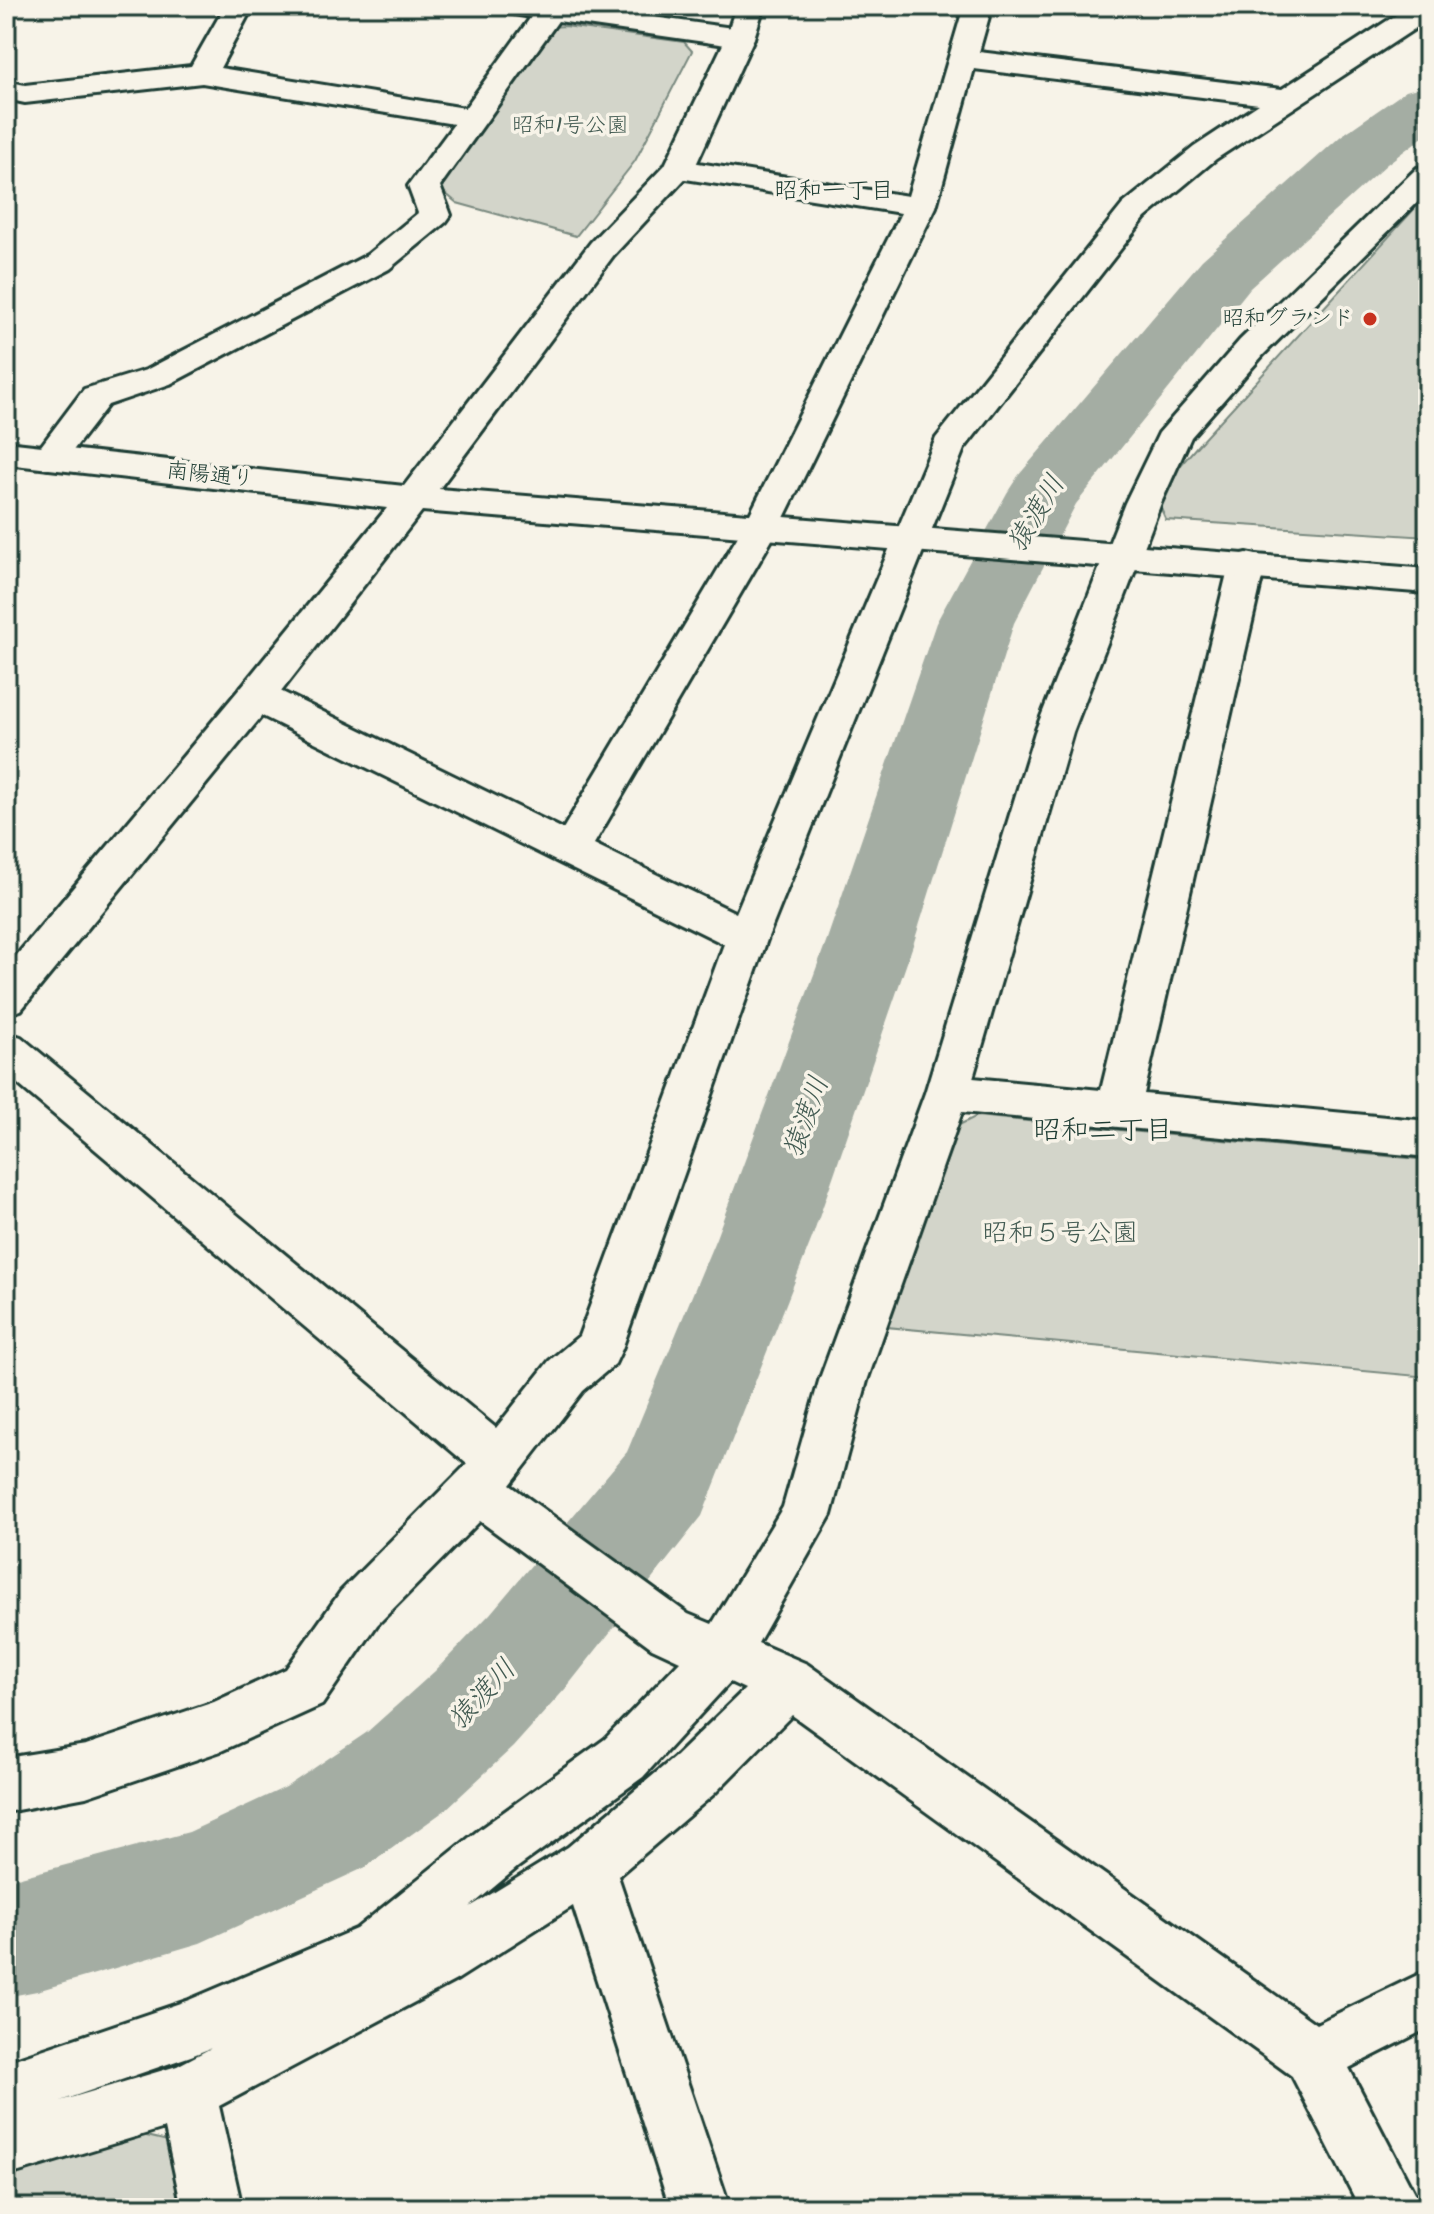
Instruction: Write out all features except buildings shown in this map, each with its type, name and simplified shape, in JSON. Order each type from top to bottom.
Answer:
[{"type":"street","points":[[202,74],[239,6]]},
{"type":"street","points":[[512,6],[552,9],[740,38]]},
{"type":"street","points":[[6,998],[256,696],[413,499],[602,249],[679,169],[740,38],[750,6]]},
{"type":"street","points":[[570,851],[762,526],[920,207],[978,6]]},
{"type":"street","points":[[6,1785],[86,1771],[221,1725],[304,1687],[359,1608],[487,1475],[566,1376],[598,1349],[747,937],[920,539],[948,446],[1134,211],[1205,153],[1428,7]]},
{"type":"street","points":[[49,458],[96,397],[158,377],[378,262],[435,215],[424,186],[552,9]]},
{"type":"street","points":[[962,59],[1289,99]]},
{"type":"street","points":[[6,90],[25,94],[202,74],[473,118]]},
{"type":"street","points":[[679,169],[920,207]]},
{"type":"street","points":[[6,2091],[191,2028],[376,1949],[499,1848],[624,1758],[724,1652],[806,1515],[843,1381],[947,1093],[1054,732],[1111,554],[1143,503],[1176,433],[1252,347],[1428,175]]},
{"type":"street","name":"南陽通り","points":[[6,453],[413,499],[1428,581]]},
{"type":"street","points":[[1118,1110],[1247,565]]},
{"type":"street","points":[[256,696],[747,937]]},
{"type":"street","points":[[6,1049],[487,1475],[670,1631],[789,1682],[1312,2056],[1392,2208]]},
{"type":"street","points":[[947,1093],[1428,1139]]},
{"type":"street","points":[[6,2147],[187,2092],[438,1959],[587,1866],[695,1775],[789,1682]]},
{"type":"street","points":[[587,1866],[700,2208]]},
{"type":"street","points":[[1312,2056],[1428,1998]]},
{"type":"street","points":[[187,2092],[212,2208]]},
{"type":"green space","name":"昭和1号公園","points":[[565,26],[684,42],[692,51],[635,161],[576,236],[457,203],[439,188],[551,27]]},
{"type":"green space","name":"昭和グランド","points":[[1428,194],[1428,537],[1166,520],[1155,495]]},
{"type":"green space","name":"昭和５号公園","points":[[977,1116],[1428,1160],[1428,1377],[887,1327],[957,1126]]},
{"type":"green space","points":[[125,2131],[168,2141],[183,2208],[6,2208],[6,2169]]},
{"type":"waterway","name":"猿渡川","points":[[6,1939],[200,1886],[326,1827],[405,1772],[474,1709],[528,1651],[666,1483],[764,1238],[870,942],[975,623],[1044,493],[1226,274],[1364,150],[1428,104]]},
{"type":"place","name":"昭和グランド","points":[[1370,319]]},
{"type":"district","name":"昭和一丁目","points":[[834,191]]},
{"type":"district","name":"昭和二丁目","points":[[1103,1131]]}]
